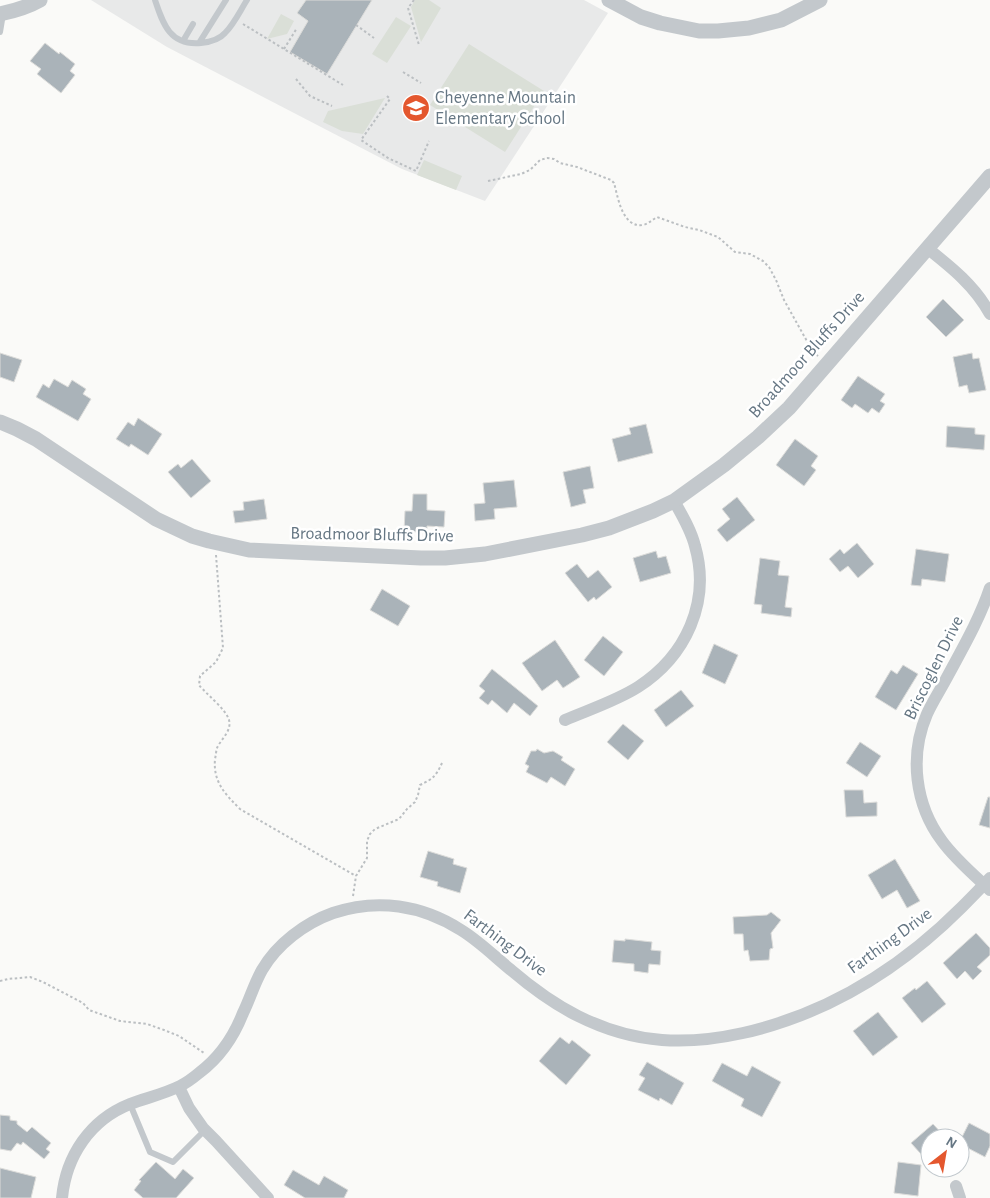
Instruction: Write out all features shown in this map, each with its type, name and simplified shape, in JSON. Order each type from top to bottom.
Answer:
[{"type":"street","points":[[2,13],[13,11],[40,0]]},
{"type":"street","points":[[609,0],[641,17],[698,31],[749,28],[781,20],[820,0]]},
{"type":"street","name":"Broadmoor Bluffs Drive","points":[[0,422],[36,439],[156,519],[192,536],[250,550],[421,558],[455,557],[514,549],[582,535],[610,528],[674,501],[724,465],[758,437],[789,408],[990,176]]},
{"type":"street","points":[[927,248],[964,279],[990,314]]},
{"type":"street","points":[[565,720],[636,688],[664,666],[684,640],[696,609],[699,591],[698,559],[691,532],[674,501]]},
{"type":"street","name":"Briscoglen Drive","points":[[988,884],[949,850],[934,829],[926,814],[921,798],[916,764],[921,732],[927,714],[973,628],[990,588]]},
{"type":"street","name":"Farthing Drive","points":[[62,1198],[67,1173],[77,1149],[87,1136],[116,1111],[130,1104],[179,1087],[205,1069],[223,1049],[238,1025],[259,976],[277,950],[303,928],[332,913],[370,905],[390,905],[410,908],[429,914],[461,930],[536,990],[577,1015],[615,1031],[640,1037],[682,1041],[703,1040],[755,1030],[789,1020],[829,1004],[865,984],[912,952],[946,924],[988,884]]},
{"type":"street","points":[[179,1087],[189,1108],[205,1130],[268,1198]]},
{"type":"lane","points":[[154,0],[167,31],[177,39],[189,43],[212,42],[224,34],[247,0]]},
{"type":"lane","points":[[199,43],[226,0]]},
{"type":"lane","points":[[0,32],[2,13]]},
{"type":"lane","points":[[183,41],[193,24]]},
{"type":"lane","points":[[130,1104],[150,1152],[173,1162],[205,1130]]},
{"type":"path","points":[[414,0],[408,8],[419,44]]},
{"type":"path","points":[[241,23],[343,86]]},
{"type":"path","points":[[356,25],[374,38]]},
{"type":"path","points":[[284,49],[297,28]]},
{"type":"path","points":[[403,72],[421,83]]},
{"type":"path","points":[[296,79],[310,96],[332,106]]},
{"type":"path","points":[[386,96],[390,99],[361,140],[388,158],[416,171],[429,141]]},
{"type":"path","points":[[488,181],[522,174],[530,170],[540,160],[554,159],[560,163],[577,167],[611,180],[614,183],[624,215],[631,223],[645,224],[657,217],[665,219],[718,237],[735,252],[750,254],[763,261],[769,267],[784,300],[813,352],[826,364]]},
{"type":"path","points":[[216,543],[223,648],[216,662],[200,676],[199,685],[229,719],[230,726],[216,749],[215,765],[217,778],[226,795],[240,809],[356,876]]},
{"type":"path","points":[[350,908],[356,876],[367,858],[367,841],[370,834],[375,828],[399,819],[415,802],[420,784],[431,780],[437,775],[442,763]]},
{"type":"path","points":[[0,981],[30,977],[44,982],[83,1003],[90,1010],[120,1021],[147,1024],[180,1036],[214,1059]]},
{"type":"shaded area","name":"Cheyenne Mountain Elementary School","points":[[91,0],[584,0],[608,13],[485,201],[402,169],[167,47]]},
{"type":"shaded area","points":[[415,0],[429,0],[441,8],[421,42],[411,7]]},
{"type":"shaded area","points":[[281,14],[294,21],[287,34],[267,39]]},
{"type":"shaded area","points":[[396,17],[411,26],[387,63],[372,54]]},
{"type":"shaded area","points":[[469,44],[544,91],[505,152],[430,105]]},
{"type":"shaded area","points":[[385,98],[363,134],[342,131],[323,122],[328,111]]},
{"type":"shaded area","points":[[424,160],[462,176],[456,190],[417,175]]},
{"type":"building","points":[[306,0],[372,0],[327,74],[290,52],[308,21],[297,13]]},
{"type":"building","points":[[45,43],[75,64],[70,71],[75,75],[61,93],[37,74],[41,69],[30,61]]},
{"type":"building","points":[[943,299],[964,320],[946,337],[926,317]]},
{"type":"building","points":[[0,353],[22,360],[14,382],[0,377]]},
{"type":"building","points":[[972,353],[973,359],[979,358],[986,390],[969,393],[967,385],[959,387],[953,357]]},
{"type":"building","points":[[858,376],[885,394],[880,401],[885,404],[879,413],[872,408],[868,413],[855,404],[852,408],[841,400]]},
{"type":"building","points":[[54,379],[68,387],[72,380],[86,389],[83,394],[91,399],[78,421],[36,397],[43,384],[49,388]]},
{"type":"building","points":[[138,418],[162,434],[148,455],[131,444],[129,447],[116,439],[128,422],[134,426]]},
{"type":"building","points":[[646,424],[653,453],[618,462],[612,439],[631,434],[629,428]]},
{"type":"building","points":[[947,426],[975,428],[975,434],[985,435],[984,450],[946,447]]},
{"type":"building","points":[[795,439],[818,456],[811,466],[816,470],[804,486],[776,465]]},
{"type":"building","points":[[192,459],[211,481],[191,498],[168,472],[178,464],[181,468]]},
{"type":"building","points":[[590,466],[594,488],[583,490],[586,503],[571,507],[563,472]]},
{"type":"building","points":[[514,480],[517,507],[494,509],[495,519],[475,521],[474,504],[485,503],[483,483]]},
{"type":"building","points":[[413,494],[427,494],[427,510],[445,511],[444,527],[427,526],[427,532],[404,532],[405,511],[412,511]]},
{"type":"building","points":[[737,497],[755,520],[727,542],[717,530],[730,519],[722,509]]},
{"type":"building","points":[[264,499],[267,519],[235,523],[233,511],[244,510],[243,502]]},
{"type":"building","points":[[857,543],[874,564],[858,578],[848,566],[840,572],[829,559],[840,549],[844,554]]},
{"type":"building","points":[[916,549],[949,554],[945,582],[922,579],[921,586],[911,585]]},
{"type":"building","points":[[656,551],[658,558],[666,556],[671,573],[640,582],[633,558]]},
{"type":"building","points":[[760,558],[780,561],[778,575],[789,576],[785,607],[792,608],[791,617],[761,613],[762,605],[754,604]]},
{"type":"building","points":[[577,564],[588,578],[598,570],[612,587],[596,600],[594,597],[588,602],[565,573]]},
{"type":"building","points":[[382,589],[410,606],[398,626],[370,610]]},
{"type":"building","points":[[603,636],[623,652],[604,676],[584,660]]},
{"type":"building","points":[[555,640],[580,677],[563,688],[557,680],[542,691],[522,663]]},
{"type":"building","points":[[714,644],[738,655],[725,684],[702,673]]},
{"type":"building","points":[[903,665],[918,674],[896,710],[875,697],[891,670],[897,674]]},
{"type":"building","points":[[492,669],[538,706],[530,716],[514,703],[507,713],[492,700],[488,705],[479,698],[485,691],[479,686]]},
{"type":"building","points":[[681,690],[694,706],[666,727],[654,710]]},
{"type":"building","points":[[623,724],[644,741],[628,760],[607,742]]},
{"type":"building","points":[[860,742],[881,756],[867,777],[846,763]]},
{"type":"building","points":[[537,749],[544,753],[553,751],[563,757],[561,760],[575,769],[565,786],[551,777],[547,783],[526,772],[529,766],[525,764],[531,751],[536,751]]},
{"type":"building","points":[[844,790],[863,790],[864,803],[877,802],[877,816],[846,817]]},
{"type":"building","points":[[988,797],[990,797],[990,828],[979,825]]},
{"type":"building","points":[[428,851],[454,859],[453,864],[467,868],[460,893],[437,886],[438,882],[420,877]]},
{"type":"building","points":[[895,859],[920,901],[907,908],[897,890],[882,899],[868,875]]},
{"type":"building","points":[[771,912],[781,920],[771,933],[773,948],[770,949],[769,960],[750,961],[748,950],[744,951],[743,934],[734,934],[733,917],[767,915]]},
{"type":"building","points":[[976,933],[990,948],[990,955],[977,967],[982,971],[973,980],[965,971],[957,979],[943,963]]},
{"type":"building","points":[[625,939],[652,942],[651,950],[661,951],[660,965],[649,964],[648,973],[634,971],[634,964],[612,962],[614,940],[625,941]]},
{"type":"building","points":[[927,981],[946,1004],[922,1023],[902,998]]},
{"type":"building","points":[[878,1012],[898,1037],[873,1056],[853,1031]]},
{"type":"building","points":[[560,1037],[569,1044],[572,1040],[591,1055],[566,1085],[539,1061]]},
{"type":"building","points":[[647,1062],[684,1083],[672,1105],[660,1098],[659,1101],[638,1090],[645,1078],[639,1075]]},
{"type":"building","points":[[722,1063],[747,1076],[752,1066],[781,1082],[762,1117],[741,1106],[744,1099],[712,1081]]},
{"type":"building","points":[[0,1115],[10,1116],[10,1120],[17,1121],[17,1124],[27,1132],[32,1127],[51,1143],[46,1149],[50,1152],[44,1159],[23,1142],[21,1145],[17,1143],[11,1151],[0,1149]]},
{"type":"building","points":[[969,1123],[990,1134],[990,1146],[985,1157],[970,1149],[970,1128],[966,1128]]},
{"type":"building","points":[[933,1124],[937,1128],[928,1128]]},
{"type":"building","points":[[920,1135],[920,1153],[911,1143]]},
{"type":"building","points":[[156,1162],[175,1179],[183,1169],[194,1178],[176,1198],[143,1198],[134,1190],[141,1181],[139,1180]]},
{"type":"building","points":[[898,1162],[920,1165],[918,1196],[894,1193]]},
{"type":"building","points":[[0,1168],[36,1177],[31,1198],[0,1198]]},
{"type":"building","points":[[293,1170],[319,1185],[324,1176],[348,1190],[344,1198],[305,1198],[284,1185]]},
{"type":"place","name":"Cheyenne Mountain Elementary School","points":[[416,108]]}]
